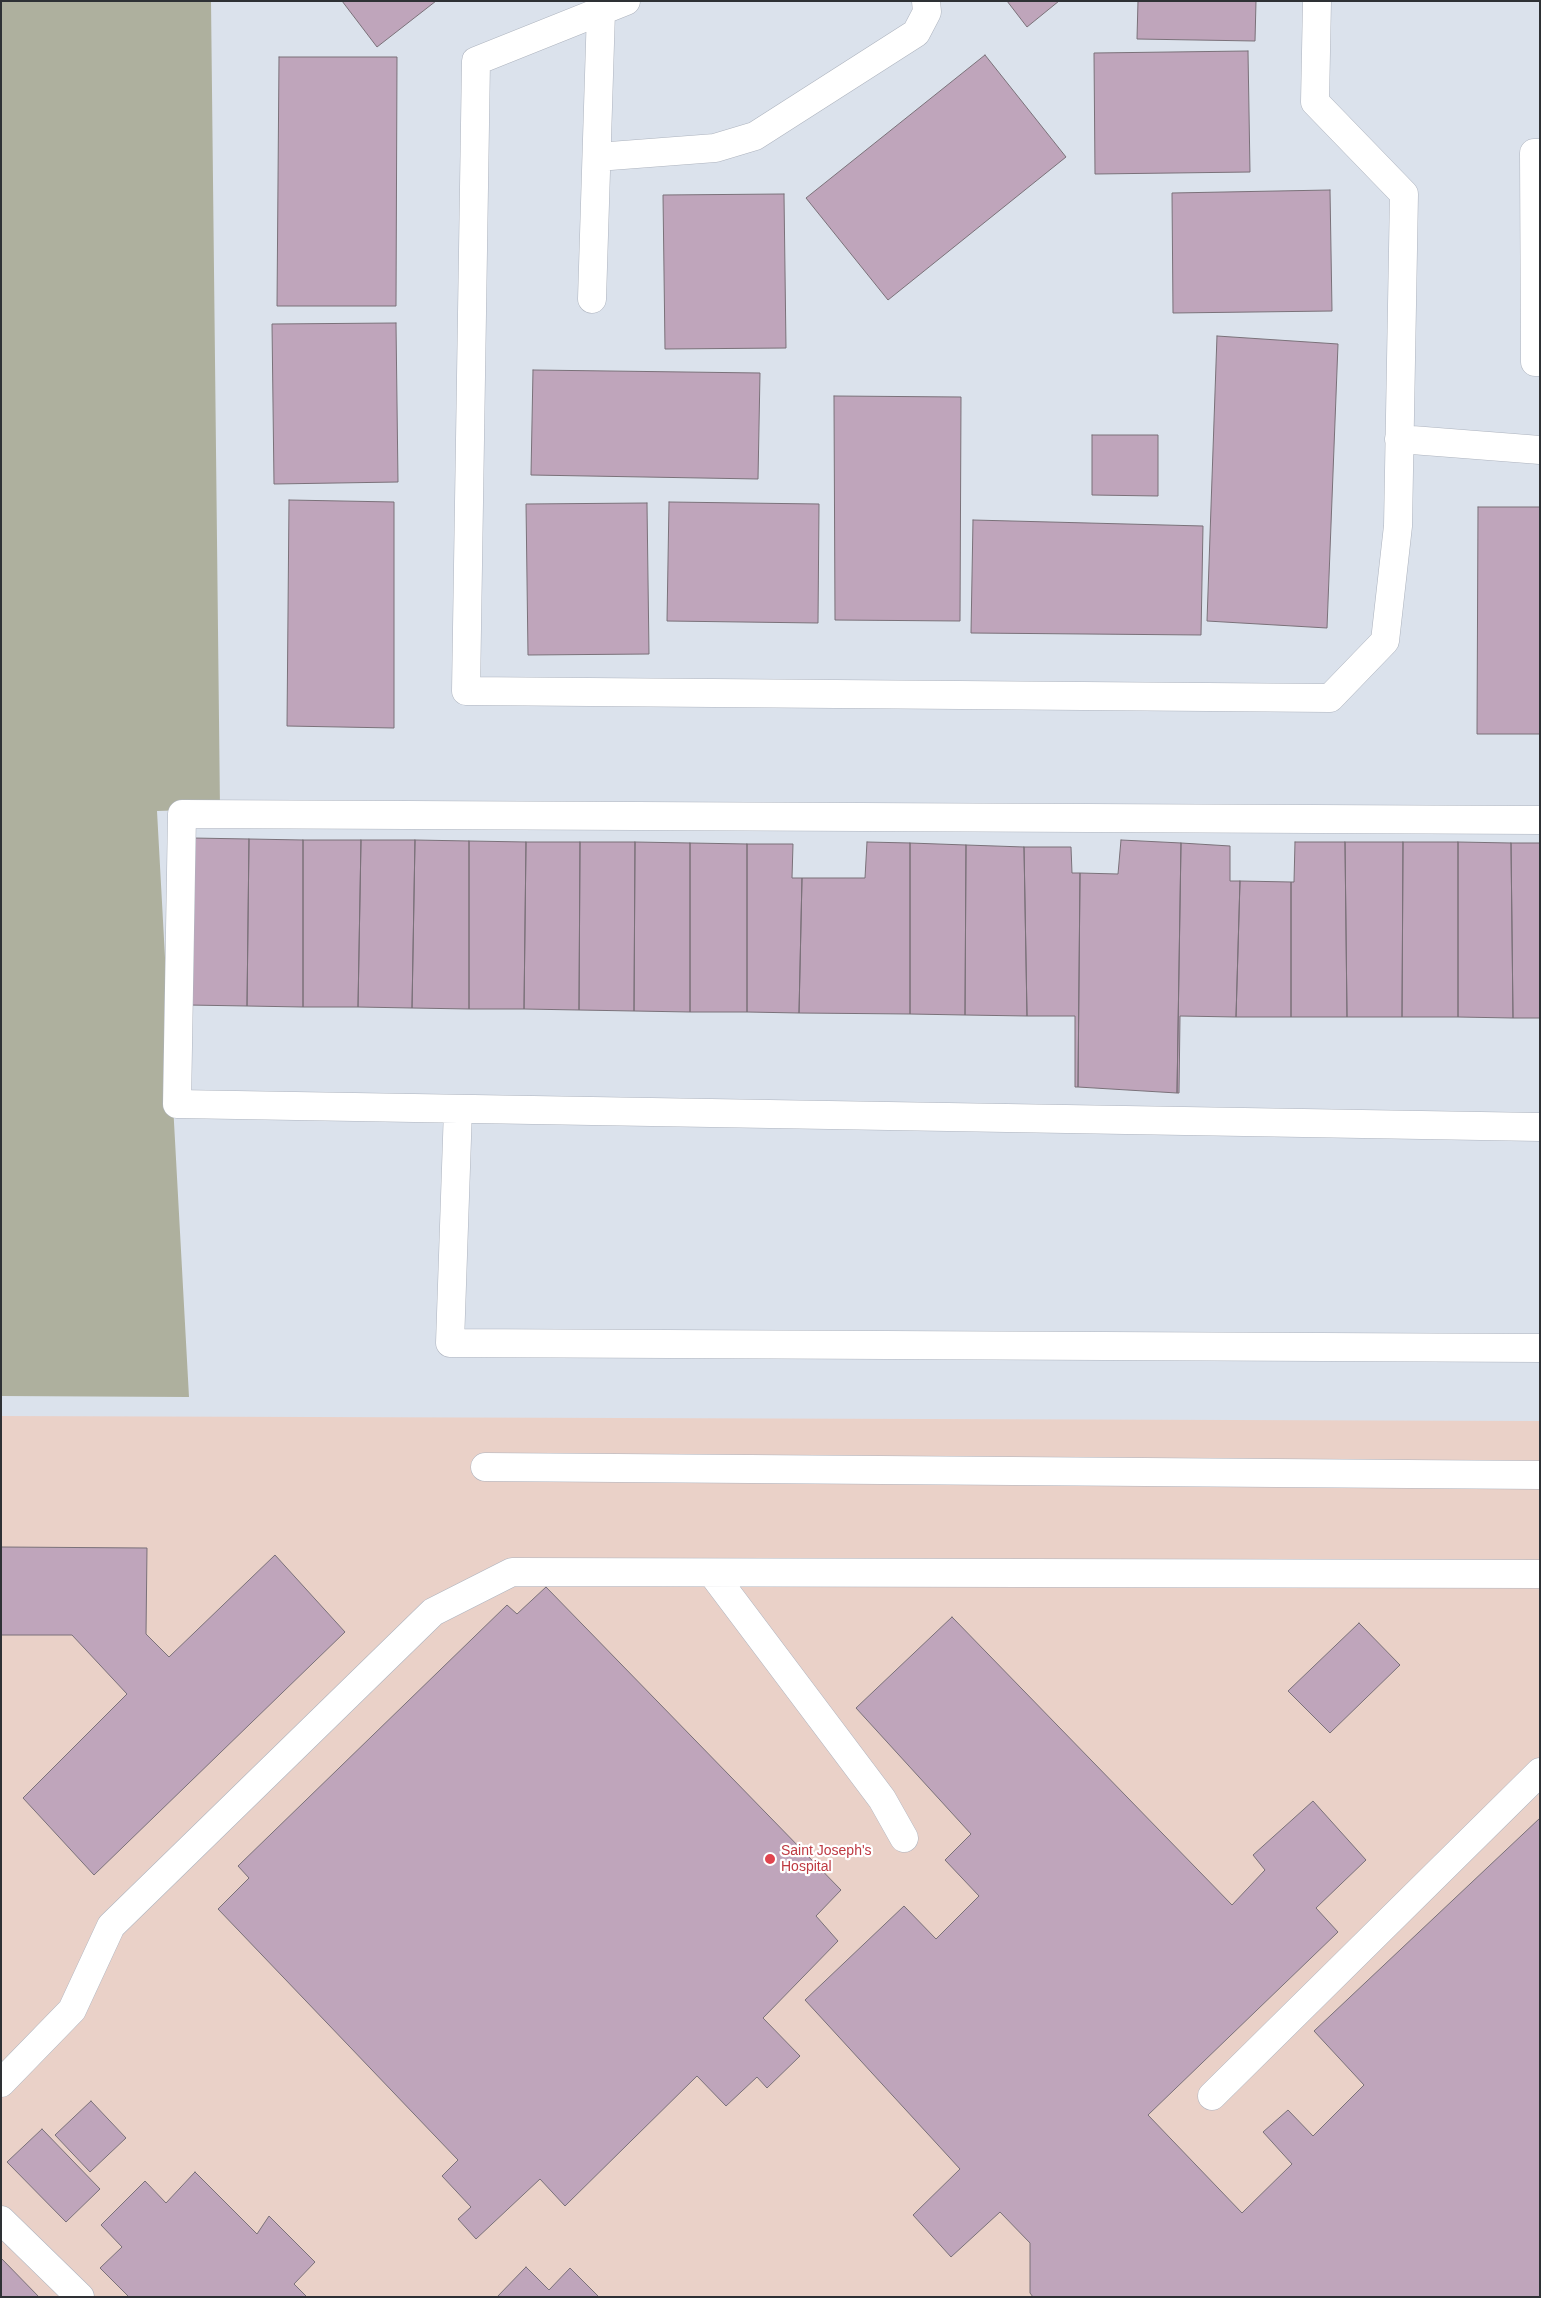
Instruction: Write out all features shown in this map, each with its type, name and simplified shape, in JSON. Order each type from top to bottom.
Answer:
[{"type":"street","points":[[597,157],[715,148],[755,136],[916,32],[927,12],[926,1]]},
{"type":"street","points":[[592,299],[597,157],[613,6],[476,61],[466,691],[1330,698],[1385,641],[1398,526],[1404,194],[1315,102],[1317,1]]},
{"type":"street","points":[[1540,153],[1534,153],[1535,362],[1540,362]]},
{"type":"street","points":[[1399,439],[1540,450]]},
{"type":"street","points":[[1540,820],[182,814],[177,1104],[1540,1127]]},
{"type":"street","points":[[458,1109],[450,1343],[1540,1348]]},
{"type":"street","points":[[485,1467],[1540,1475]]},
{"type":"street","points":[[1,2083],[72,2010],[111,1926],[433,1612],[512,1572],[1540,1574]]},
{"type":"street","points":[[712,1573],[882,1799],[904,1838]]},
{"type":"street","points":[[1212,2096],[1540,1772]]},
{"type":"street","points":[[1,2220],[80,2297]]},
{"type":"shaded area","name":"Saint Joseph's Hospital","points":[[1,1416],[1540,1421],[1540,2297],[1,2297]]},
{"type":"green space","points":[[1,1],[211,1],[220,809],[157,811],[189,1397],[1,1396]]},
{"type":"building","points":[[342,1],[436,1],[377,47]]},
{"type":"building","points":[[1007,1],[1059,1],[1027,27]]},
{"type":"building","points":[[1138,1],[1256,1],[1255,41],[1137,39]]},
{"type":"building","points":[[1248,51],[1250,172],[1095,174],[1094,53]]},
{"type":"building","points":[[985,55],[1066,157],[888,300],[806,198]]},
{"type":"building","points":[[279,57],[397,57],[396,306],[277,306]]},
{"type":"building","points":[[1330,190],[1332,311],[1173,313],[1172,193]]},
{"type":"building","points":[[784,194],[786,348],[665,349],[663,195]]},
{"type":"building","points":[[396,323],[398,482],[274,484],[272,324]]},
{"type":"building","points":[[1217,336],[1338,344],[1327,628],[1207,621]]},
{"type":"building","points":[[533,370],[760,373],[758,479],[531,475]]},
{"type":"building","points":[[834,396],[961,397],[960,621],[835,620]]},
{"type":"building","points":[[1092,435],[1158,435],[1158,496],[1092,495]]},
{"type":"building","points":[[289,500],[394,502],[394,728],[287,726]]},
{"type":"building","points":[[669,502],[819,504],[818,623],[667,621]]},
{"type":"building","points":[[647,503],[649,654],[528,655],[526,504]]},
{"type":"building","points":[[1478,507],[1540,507],[1540,734],[1477,734]]},
{"type":"building","points":[[973,520],[1203,526],[1201,635],[971,633]]},
{"type":"building","points":[[192,838],[249,839],[247,1006],[188,1005]]},
{"type":"building","points":[[249,839],[303,840],[303,1007],[247,1006]]},
{"type":"building","points":[[303,840],[361,840],[358,1007],[303,1007]]},
{"type":"building","points":[[361,840],[415,840],[412,1008],[358,1007]]},
{"type":"building","points":[[415,840],[469,841],[469,1009],[412,1008]]},
{"type":"building","points":[[1121,840],[1181,843],[1177,1093],[1078,1087],[1080,873],[1118,874]]},
{"type":"building","points":[[469,841],[526,842],[524,1009],[469,1009]]},
{"type":"building","points":[[526,842],[580,842],[579,1010],[524,1009]]},
{"type":"building","points":[[580,842],[635,842],[634,1011],[579,1010]]},
{"type":"building","points":[[635,842],[690,843],[690,1012],[634,1011]]},
{"type":"building","points":[[867,842],[910,843],[910,1014],[799,1013],[802,878],[865,878]]},
{"type":"building","points":[[1295,842],[1345,842],[1347,1017],[1291,1017],[1291,882],[1294,882]]},
{"type":"building","points":[[1345,842],[1403,842],[1402,1017],[1347,1017]]},
{"type":"building","points":[[1403,842],[1458,842],[1458,1017],[1402,1017]]},
{"type":"building","points":[[1458,842],[1511,843],[1513,1018],[1458,1017]]},
{"type":"building","points":[[690,843],[747,844],[747,1012],[690,1012]]},
{"type":"building","points":[[910,843],[966,845],[965,1015],[910,1014]]},
{"type":"building","points":[[1181,843],[1230,846],[1230,881],[1240,881],[1236,1017],[1180,1016],[1179,1093],[1177,1093]]},
{"type":"building","points":[[1511,843],[1540,843],[1540,1018],[1513,1018]]},
{"type":"building","points":[[747,844],[793,844],[792,878],[802,878],[799,1013],[747,1012]]},
{"type":"building","points":[[966,845],[1024,847],[1027,1016],[965,1015]]},
{"type":"building","points":[[1024,847],[1071,847],[1072,873],[1080,873],[1078,1087],[1075,1087],[1075,1016],[1027,1016]]},
{"type":"building","points":[[1240,881],[1291,882],[1291,1017],[1236,1017]]},
{"type":"building","points":[[1,1547],[147,1548],[146,1634],[169,1657],[275,1555],[345,1632],[94,1875],[23,1798],[127,1694],[72,1635],[1,1635]]},
{"type":"building","points":[[546,1587],[841,1890],[816,1916],[838,1941],[763,2018],[800,2056],[767,2088],[757,2077],[726,2106],[697,2076],[565,2206],[540,2179],[476,2239],[458,2219],[471,2207],[442,2176],[458,2160],[218,1909],[249,1878],[238,1866],[507,1605],[517,1614]]},
{"type":"building","points":[[952,1617],[1232,1905],[1265,1870],[1253,1855],[1313,1801],[1366,1860],[1316,1908],[1338,1932],[1148,2115],[1242,2213],[1292,2164],[1263,2132],[1288,2110],[1313,2136],[1364,2085],[1314,2031],[1540,1818],[1540,2297],[1033,2297],[1030,2293],[1030,2243],[1000,2212],[951,2257],[913,2215],[960,2169],[805,2000],[904,1906],[936,1939],[979,1896],[945,1860],[971,1834],[856,1708]]},
{"type":"building","points":[[1359,1623],[1400,1665],[1330,1733],[1288,1691]]},
{"type":"building","points":[[91,2101],[126,2138],[90,2172],[55,2135]]},
{"type":"building","points":[[42,2129],[100,2189],[66,2222],[7,2162]]},
{"type":"building","points":[[195,2172],[257,2234],[269,2216],[315,2262],[294,2284],[307,2297],[129,2297],[100,2268],[122,2247],[101,2225],[145,2181],[166,2203]]},
{"type":"building","points":[[1,2258],[39,2297],[1,2297]]},
{"type":"building","points":[[526,2267],[549,2290],[570,2268],[599,2297],[497,2297]]},
{"type":"place","name":"Saint Joseph's Hospital","points":[[770,1859]]}]
